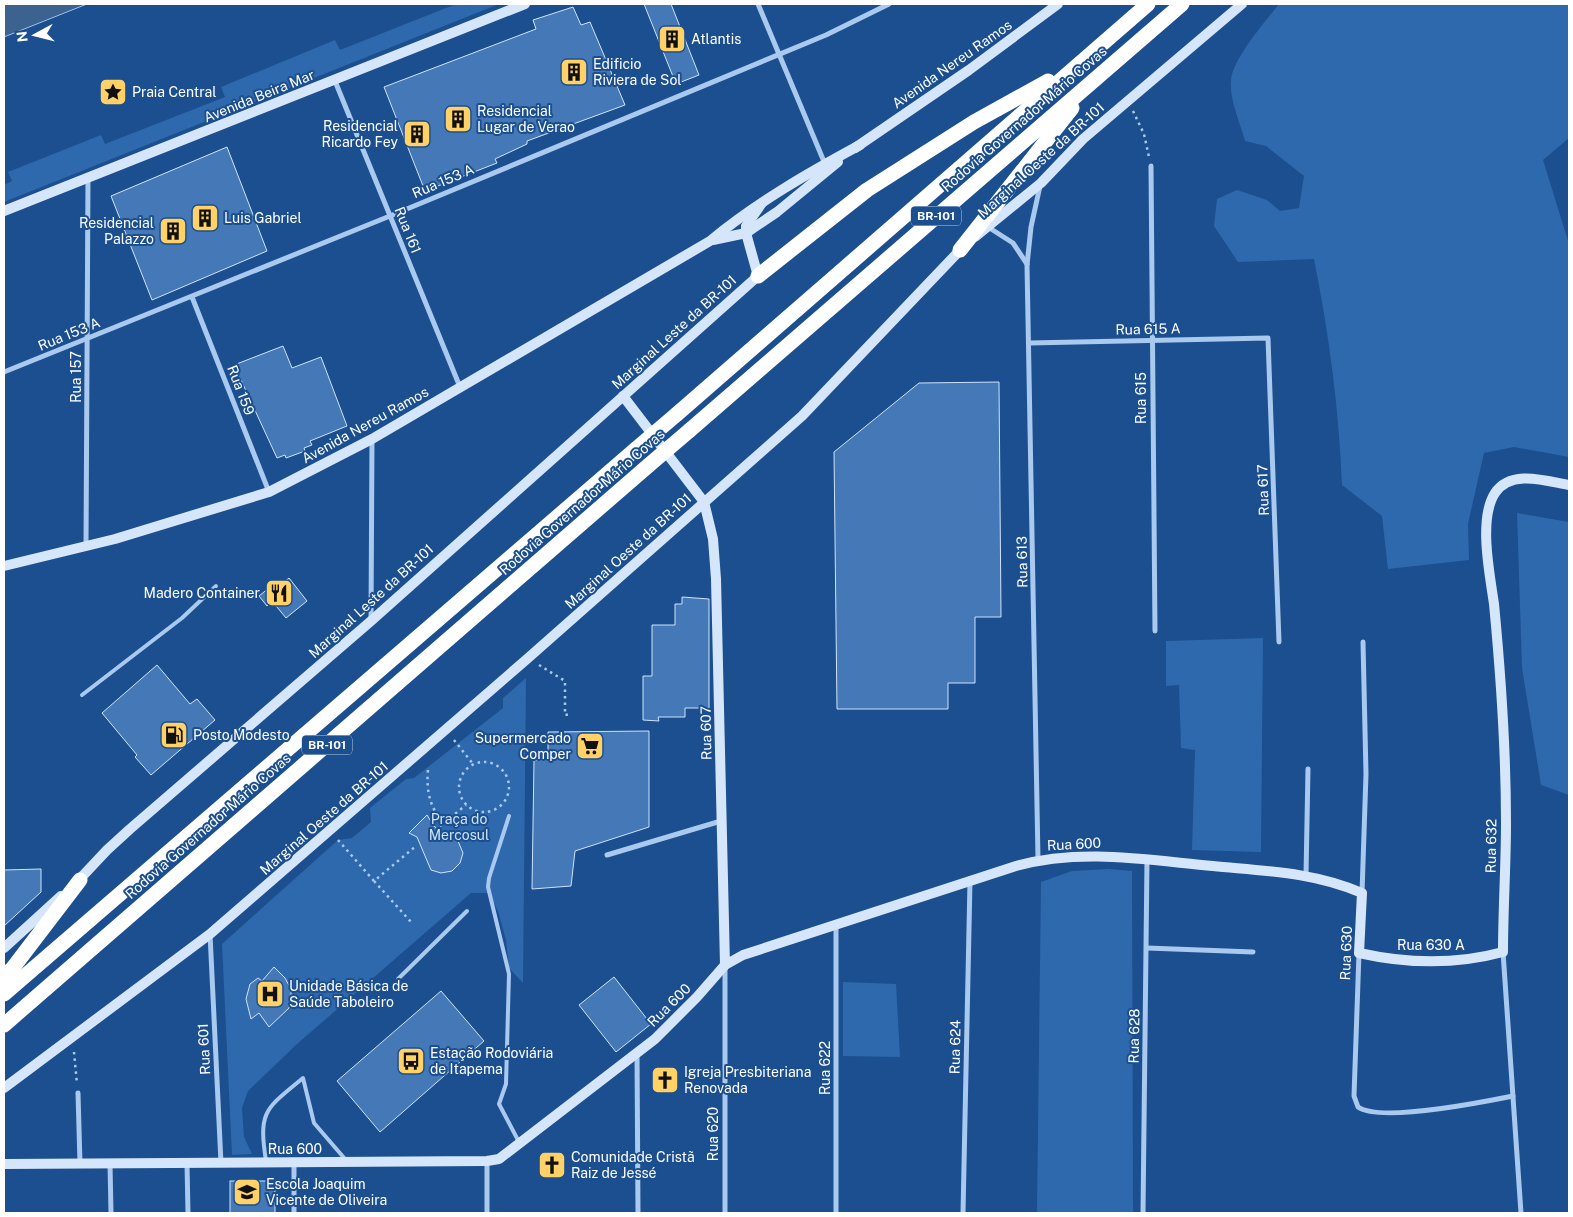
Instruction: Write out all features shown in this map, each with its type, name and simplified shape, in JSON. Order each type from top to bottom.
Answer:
[{"type":"highway","name":"Rodovia Governador Mário Covas","points":[[4,994],[677,414],[1073,67],[1148,4]]},
{"type":"highway","name":"Rodovia Governador Mário Covas","points":[[4,1025],[1182,4]]},
{"type":"highway","points":[[758,276],[867,190],[894,172],[974,122],[1073,67]]},
{"type":"highway","points":[[960,250],[1094,79]]},
{"type":"highway","points":[[4,976],[12,969],[80,880]]},
{"type":"main road","name":"Avenida Beira Mar","points":[[4,211],[524,4]]},
{"type":"main road","name":"Avenida Nereu Ramos","points":[[710,241],[746,234],[777,212],[860,145],[969,70],[1058,4]]},
{"type":"main road","name":"Marginal Oeste da BR-101","points":[[4,1088],[210,934],[528,659],[802,416],[960,250],[1041,183],[1083,140],[1242,4]]},
{"type":"main road","name":"Avenida Nereu Ramos","points":[[4,566],[86,546],[205,513],[269,492],[372,439],[710,241],[736,220],[762,203],[860,145]]},
{"type":"main road","points":[[758,276],[754,256],[746,234],[746,226],[762,203]]},
{"type":"main road","name":"Marginal Leste da BR-101","points":[[4,948],[80,880],[107,850],[130,829],[371,621],[758,276]]},
{"type":"main road","points":[[623,396],[704,502]]},
{"type":"main road","name":"Rua 632","points":[[1503,952],[1506,824],[1505,747],[1488,536],[1489,510],[1495,494],[1503,484],[1522,478],[1569,485]]},
{"type":"main road","name":"Rua 607","points":[[704,502],[713,539],[716,572],[725,965]]},
{"type":"main road","name":"Rua 600","points":[[4,1164],[348,1163],[487,1161],[499,1159],[637,1053],[674,1021],[725,965],[743,955],[836,923],[1038,859],[1082,855],[1306,876],[1337,882],[1362,893]]},
{"type":"main road","name":"Rua 630","points":[[1359,953],[1362,893]]},
{"type":"main road","name":"Rua 630 A","points":[[1359,953],[1404,961],[1444,962],[1465,960],[1503,952]]},
{"type":"street","points":[[758,4],[825,164]]},
{"type":"street","name":"Rua 153 A","points":[[4,372],[390,216],[826,35],[888,4]]},
{"type":"street","name":"Rua 161","points":[[335,80],[460,387]]},
{"type":"street","name":"Rua 615","points":[[1151,166],[1155,631]]},
{"type":"street","name":"Rua 157","points":[[86,546],[88,178]]},
{"type":"street","name":"Rua 613","points":[[1038,859],[1027,265],[1031,227],[1041,183]]},
{"type":"street","points":[[988,228],[1013,243],[1027,265]]},
{"type":"street","name":"Rua 159","points":[[192,297],[269,492]]},
{"type":"street","name":"Rua 615 A","points":[[1029,342],[1268,338]]},
{"type":"street","name":"Rua 617","points":[[1268,338],[1280,642]]},
{"type":"street","points":[[371,621],[372,439]]},
{"type":"street","name":"Rua 630","points":[[1362,893],[1366,774],[1363,642]]},
{"type":"street","points":[[1306,876],[1308,769]]},
{"type":"street","points":[[606,855],[722,821]]},
{"type":"street","name":"Rua 628","points":[[1143,1213],[1147,860]]},
{"type":"street","name":"Rua 624","points":[[963,1213],[970,881]]},
{"type":"street","name":"Rua 622","points":[[836,923],[836,1213]]},
{"type":"street","name":"Rua 601","points":[[210,934],[221,1164]]},
{"type":"street","points":[[1147,948],[1253,952]]},
{"type":"street","name":"Rua 632","points":[[1503,952],[1521,1213]]},
{"type":"street","name":"Rua 630","points":[[1359,953],[1354,1096],[1358,1107],[1370,1113],[1389,1113],[1449,1107],[1513,1096]]},
{"type":"street","name":"Rua 620","points":[[725,965],[725,1213]]},
{"type":"street","points":[[637,1053],[638,1213]]},
{"type":"street","points":[[78,1093],[80,1164]]},
{"type":"street","points":[[487,1161],[487,1213]]},
{"type":"street","points":[[294,1163],[294,1213]]},
{"type":"street","points":[[110,1164],[111,1213]]},
{"type":"street","points":[[187,1164],[188,1213]]},
{"type":"lane","points":[[82,695],[182,618],[216,586]]},
{"type":"lane","points":[[509,816],[489,878],[488,887],[509,974],[506,1084],[499,1104],[520,1144]]},
{"type":"lane","points":[[398,979],[467,911]]},
{"type":"lane","points":[[266,1163],[261,1127],[271,1105],[303,1078],[314,1123],[348,1163]]},
{"type":"path","points":[[1127,102],[1136,115],[1144,134],[1151,166]]},
{"type":"path","points":[[528,659],[565,681],[565,714],[571,714]]},
{"type":"path","points":[[450,726],[460,749],[473,764]]},
{"type":"path","points":[[480,762],[495,764],[506,775],[509,790],[503,803],[495,810],[485,812],[475,810],[466,805],[461,797],[460,778],[473,764],[480,762]]},
{"type":"path","points":[[428,770],[428,793],[436,814],[444,823]]},
{"type":"path","points":[[440,826],[466,805]]},
{"type":"path","points":[[330,831],[411,922]]},
{"type":"path","points":[[374,881],[416,846]]},
{"type":"path","points":[[72,1037],[78,1093]]},
{"type":"green space","points":[[456,4],[499,4],[4,202],[4,185],[12,181],[8,172],[101,135],[105,144],[225,97],[221,87],[335,40],[340,50]]},
{"type":"green space","points":[[1279,4],[1569,4],[1569,138],[1543,160],[1569,244],[1569,457],[1514,447],[1484,453],[1468,524],[1469,560],[1388,569],[1382,516],[1342,485],[1333,372],[1314,259],[1238,262],[1214,226],[1217,199],[1237,190],[1267,200],[1280,211],[1299,208],[1304,176],[1266,146],[1245,141],[1233,103],[1231,87],[1233,71],[1238,61],[1251,40]]},
{"type":"green space","points":[[1517,513],[1569,522],[1569,795],[1541,785],[1522,668]]},
{"type":"green space","points":[[1263,638],[1261,852],[1192,850],[1195,750],[1181,748],[1179,685],[1166,686],[1166,641]]},
{"type":"green space","name":"Praça do Mercosul","points":[[526,678],[523,983],[509,968],[506,940],[498,911],[489,893],[471,893],[297,1044],[248,1091],[242,1108],[244,1137],[252,1154],[232,1155],[222,944],[338,840],[352,838],[371,822],[370,808],[406,779],[414,778],[503,708],[503,698]]},
{"type":"green space","points":[[1109,869],[1132,871],[1133,1213],[1037,1213],[1041,882],[1072,871]]},
{"type":"green space","points":[[843,982],[896,984],[900,1057],[843,1056]]},
{"type":"shaded area","points":[[4,4],[87,4],[4,37]]},
{"type":"building","name":"Atlantis","points":[[644,4],[671,4],[699,75],[676,84]]},
{"type":"building","points":[[573,7],[581,25],[590,22],[625,105],[527,141],[527,144],[495,159],[497,163],[425,191],[384,87],[536,29],[533,20]]},
{"type":"building","points":[[227,147],[267,251],[152,300],[111,196]]},
{"type":"building","points":[[283,346],[292,368],[321,357],[347,426],[310,441],[312,445],[304,448],[305,451],[286,458],[285,455],[277,458],[234,365]]},
{"type":"building","points":[[999,382],[1001,617],[975,617],[975,683],[948,683],[948,709],[837,709],[834,452],[919,383]]},
{"type":"building","name":"Madero Container","points":[[289,578],[307,601],[286,618],[272,601],[267,606],[259,596],[275,583],[278,587]]},
{"type":"building","points":[[682,597],[709,599],[709,708],[685,708],[685,717],[658,717],[659,721],[643,720],[643,676],[652,676],[652,625],[675,625],[675,604],[682,604]]},
{"type":"building","points":[[157,665],[190,704],[197,699],[215,720],[151,775],[102,713]]},
{"type":"building","points":[[649,731],[649,827],[575,851],[571,886],[532,889],[534,760],[548,760],[548,732]]},
{"type":"building","points":[[427,815],[434,826],[442,833],[452,835],[458,841],[463,853],[460,863],[452,871],[441,873],[431,870],[417,837],[409,833]]},
{"type":"building","points":[[41,869],[41,892],[4,926],[4,870]]},
{"type":"building","name":"Unidade Básica de Saúde Taboleiro","points":[[274,967],[285,978],[291,989],[291,998],[289,1008],[269,1027],[259,1013],[251,1019],[246,999],[250,984],[258,978],[262,981]]},
{"type":"building","points":[[614,977],[651,1024],[616,1052],[579,1005]]},
{"type":"building","name":"Estação Rodoviária de Itapema","points":[[441,991],[484,1041],[380,1132],[337,1081]]},
{"type":"building","points":[[230,1181],[275,1181],[275,1213],[230,1213]]},
{"type":"place","name":"Atlantis","points":[[672,39]]},
{"type":"place","name":"Edificio Riviera de Sol","points":[[574,72]]},
{"type":"place","name":"Praia Central","points":[[113,92]]},
{"type":"place","name":"Residencial Lugar de Verao","points":[[458,119]]},
{"type":"place","name":"Residencial Ricardo Fey","points":[[417,134]]},
{"type":"place","name":"Luis Gabriel","points":[[205,218]]},
{"type":"place","name":"Residencial Palazzo","points":[[173,231]]},
{"type":"place","name":"Madero Container","points":[[279,593]]},
{"type":"place","name":"Posto Modesto","points":[[174,735]]},
{"type":"place","name":"Supermercado Comper","points":[[590,746]]},
{"type":"place","name":"Unidade Básica de Saúde Taboleiro","points":[[270,994]]},
{"type":"place","name":"Estação Rodoviária de Itapema","points":[[411,1061]]},
{"type":"place","name":"Igreja Presbiteriana Renovada","points":[[665,1080]]},
{"type":"place","name":"Comunidade Cristã Raiz de Jessé","points":[[552,1165]]},
{"type":"place","name":"Escola Joaquim Vicente de Oliveira","points":[[247,1192]]}]
